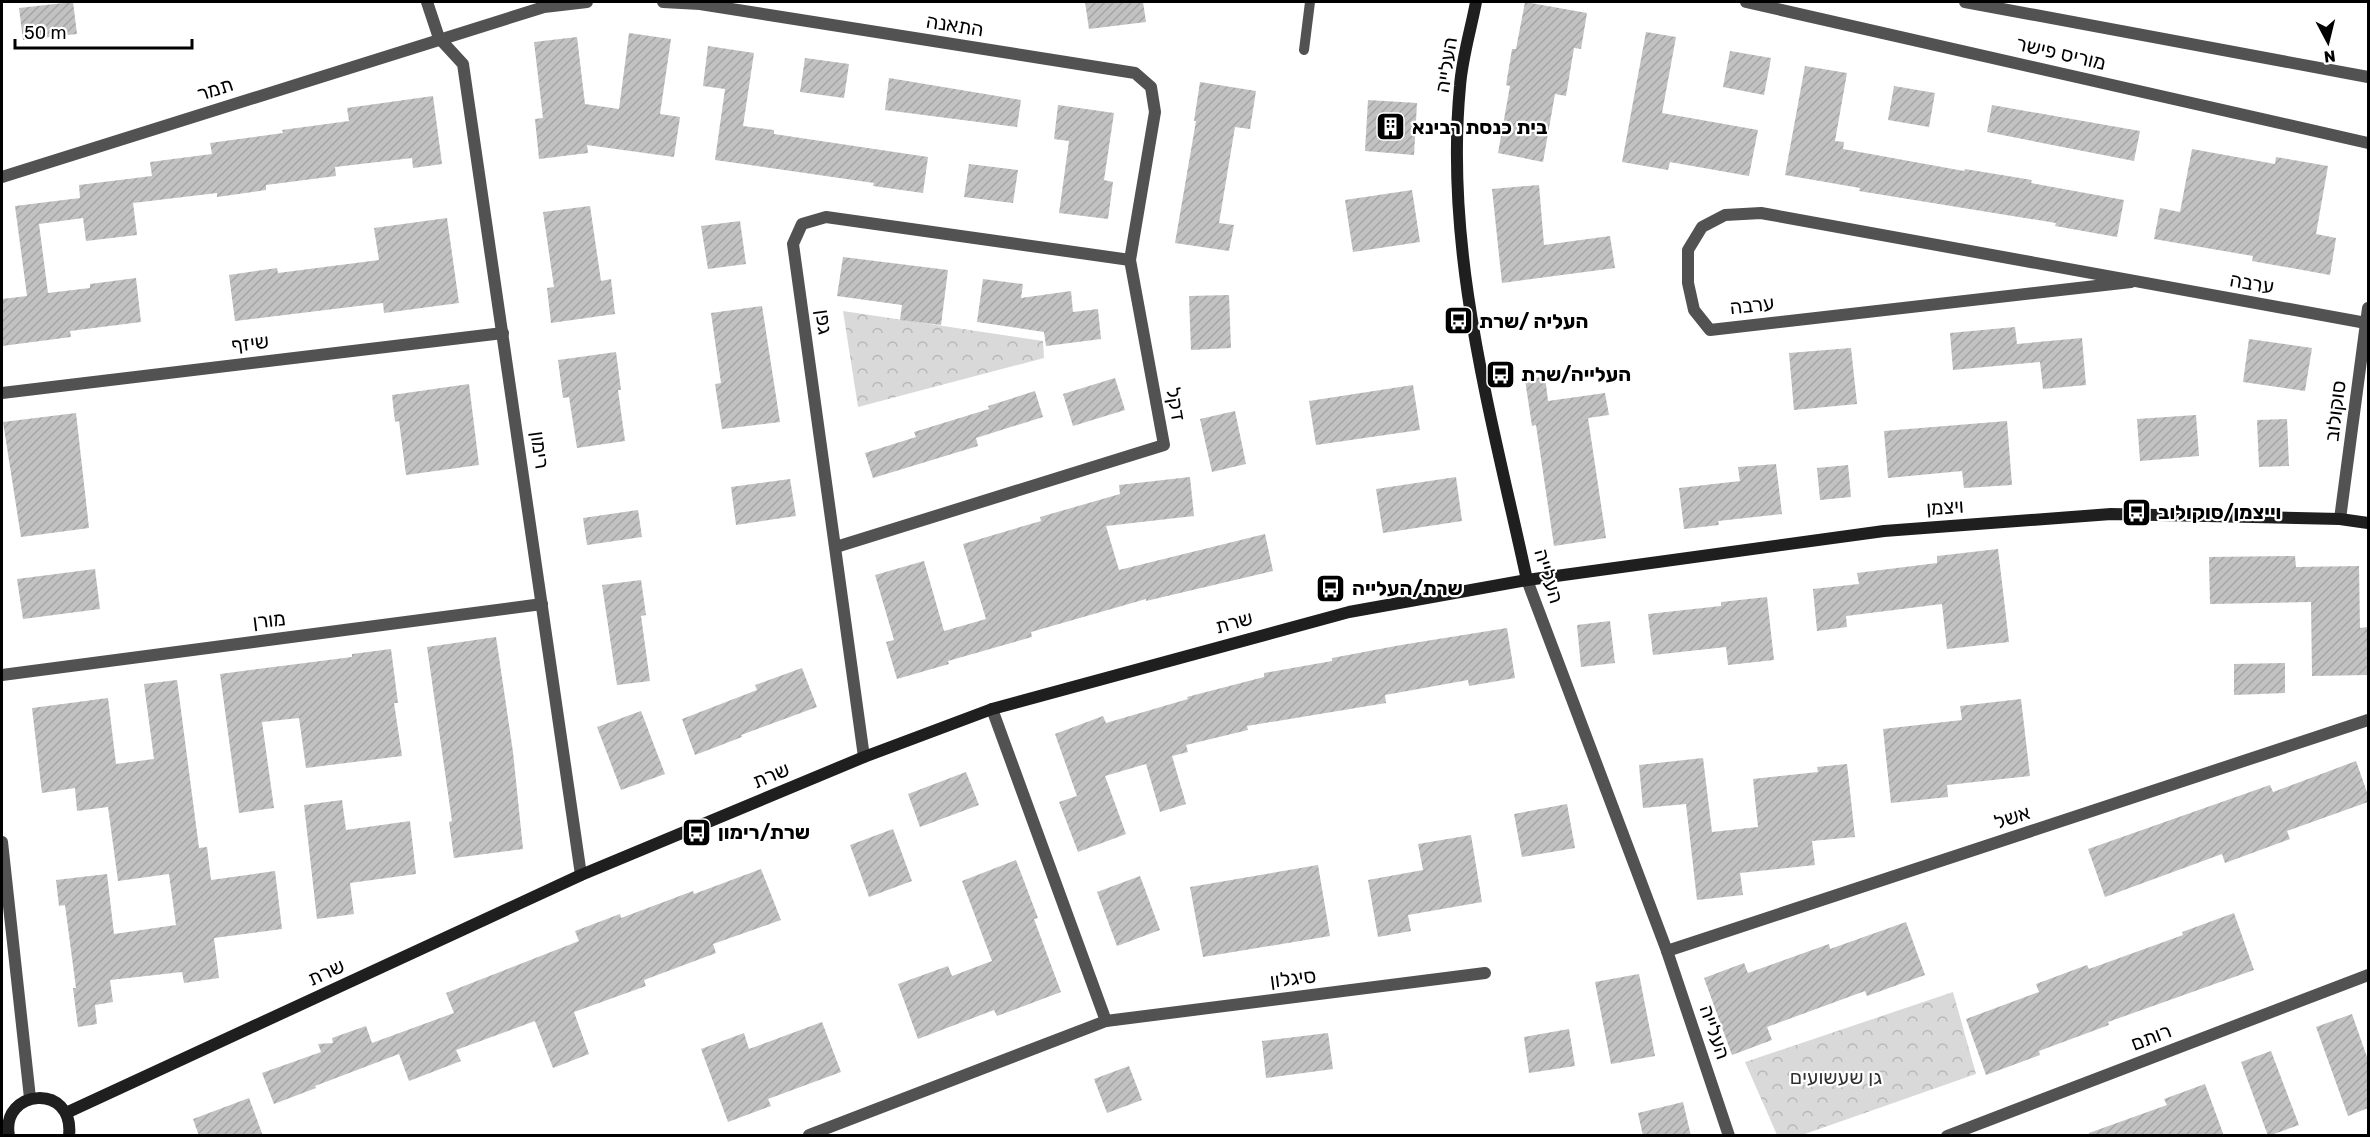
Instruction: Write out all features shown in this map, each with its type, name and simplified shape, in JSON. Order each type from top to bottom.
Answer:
[{"type":"street","points":[[427,2],[440,38],[544,7],[587,2]]},
{"type":"street","name":"התאנה","points":[[663,2],[700,4],[1135,73]]},
{"type":"street","name":"העלייה","points":[[1476,2],[1460,85],[1457,187],[1466,281],[1478,355],[1527,580],[1667,951],[1729,1136]]},
{"type":"street","name":"מוריס פישר","points":[[1746,2],[2368,143]]},
{"type":"street","name":"מוריס פישר","points":[[1965,2],[2368,77]]},
{"type":"street","name":"תמר","points":[[2,177],[440,38]]},
{"type":"street","name":"רימון","points":[[440,38],[463,64],[581,875]]},
{"type":"street","name":"דקל","points":[[836,547],[1164,445],[1130,260],[1155,112],[1151,87],[1135,73]]},
{"type":"street","name":"ערבה","points":[[2131,282],[1710,330],[1694,310],[1688,283],[1688,250],[1702,226],[1725,215],[1761,213],[2366,323]]},
{"type":"street","name":"גפן","points":[[864,757],[793,244],[802,224],[826,217],[1130,260]]},
{"type":"street","name":"סוקולוב","points":[[2340,519],[2368,308]]},
{"type":"street","name":"שיזף","points":[[2,393],[503,333]]},
{"type":"street","name":"ויצמן","points":[[1527,580],[1884,531],[2111,514],[2340,519],[2368,523]]},
{"type":"street","name":"שרת","points":[[66,1113],[581,875],[864,757],[992,710],[1349,612],[1527,580]]},
{"type":"street","name":"מורן","points":[[2,675],[542,604]]},
{"type":"street","points":[[992,710],[1106,1021]]},
{"type":"street","name":"אשל","points":[[1667,951],[2368,720]]},
{"type":"street","points":[[2,842],[30,1098]]},
{"type":"street","name":"סיגלון","points":[[809,1135],[1106,1021],[1485,973]]},
{"type":"street","name":"רותם","points":[[1947,1136],[2368,975]]},
{"type":"street","points":[[9,1136],[9,1120],[13,1111],[30,1098],[52,1099],[66,1113],[70,1124],[69,1136]]},
{"type":"lane","points":[[1304,50],[1311,2]]},
{"type":"green space","points":[[843,311],[1043,341],[1044,358],[858,407]]},
{"type":"green space","name":"גן שעשועים","points":[[1953,992],[1976,1074],[1802,1135],[1777,1135],[1745,1062]]},
{"type":"building","points":[[73,2],[77,34],[23,40],[19,8]]},
{"type":"building","points":[[1085,2],[1143,2],[1146,22],[1089,29]]},
{"type":"building","points":[[1525,2],[1587,13],[1581,49],[1574,48],[1566,96],[1555,94],[1543,162],[1498,153],[1510,86],[1506,85],[1512,49],[1516,49]]},
{"type":"building","points":[[1646,32],[1676,37],[1662,113],[1758,130],[1749,176],[1670,162],[1668,170],[1622,162]]},
{"type":"building","points":[[629,33],[671,39],[660,114],[680,117],[674,157],[587,145],[588,153],[539,159],[535,119],[543,118],[534,42],[577,37],[585,104],[619,109]]},
{"type":"building","points":[[708,46],[754,53],[743,126],[774,130],[774,134],[928,157],[923,193],[873,186],[874,183],[715,160],[725,89],[703,86]]},
{"type":"building","points":[[1730,51],[1771,58],[1764,95],[1723,87]]},
{"type":"building","points":[[805,58],[849,64],[844,98],[800,92]]},
{"type":"building","points":[[1805,66],[1847,73],[1835,141],[1844,142],[1843,149],[1964,171],[1965,169],[2032,180],[2031,183],[2124,200],[2117,237],[2055,226],[2056,223],[1859,191],[1860,188],[1785,175]]},
{"type":"building","points":[[889,78],[1021,100],[1017,127],[885,110]]},
{"type":"building","points":[[1200,82],[1256,91],[1250,129],[1235,127],[1219,223],[1234,225],[1229,251],[1175,243],[1196,121],[1194,121]]},
{"type":"building","points":[[1894,86],[1935,93],[1929,127],[1888,120]]},
{"type":"building","points":[[433,96],[442,164],[413,168],[412,158],[335,167],[336,176],[266,185],[266,190],[217,197],[217,193],[133,203],[137,235],[86,241],[83,218],[39,224],[48,293],[90,288],[90,284],[136,278],[141,322],[70,331],[71,337],[2,346],[2,299],[27,296],[15,206],[80,198],[79,185],[152,176],[150,162],[212,154],[210,143],[349,121],[347,108]]},
{"type":"building","name":"בית כנסת רבינא","points":[[1368,100],[1417,103],[1414,155],[1365,151]]},
{"type":"building","points":[[1058,105],[1114,113],[1104,180],[1113,182],[1108,219],[1059,213],[1069,141],[1054,139]]},
{"type":"building","points":[[1992,105],[2140,131],[2134,161],[1987,132]]},
{"type":"building","points":[[2192,149],[2275,164],[2276,157],[2328,166],[2316,234],[2336,238],[2330,275],[2252,261],[2253,256],[2154,239],[2160,208],[2180,212]]},
{"type":"building","points":[[969,164],[1018,170],[1013,203],[964,197]]},
{"type":"building","points":[[1539,185],[1544,245],[1610,236],[1615,268],[1502,283],[1492,189]]},
{"type":"building","points":[[1412,190],[1420,242],[1353,252],[1345,200]]},
{"type":"building","points":[[590,206],[601,281],[611,279],[615,314],[551,323],[547,288],[554,287],[543,212]]},
{"type":"building","points":[[447,218],[459,303],[384,313],[383,303],[235,321],[229,275],[277,268],[278,273],[379,260],[374,228]]},
{"type":"building","points":[[740,221],[746,264],[708,269],[701,226]]},
{"type":"building","points":[[843,257],[948,270],[941,325],[900,320],[902,305],[837,296]]},
{"type":"building","points":[[983,279],[1023,284],[1021,298],[1071,291],[1073,312],[1098,309],[1101,339],[1046,346],[1044,332],[977,322]]},
{"type":"building","points":[[1229,295],[1231,348],[1191,350],[1189,296]]},
{"type":"building","points":[[762,306],[780,422],[722,429],[715,384],[721,383],[711,313]]},
{"type":"building","points":[[2015,327],[2017,344],[2082,338],[2086,385],[2043,389],[2040,362],[1953,370],[1950,333]]},
{"type":"building","points":[[2249,339],[2312,348],[2305,391],[2243,382]]},
{"type":"building","points":[[1851,348],[1857,404],[1794,410],[1789,353]]},
{"type":"building","points":[[616,352],[621,390],[618,390],[625,441],[577,448],[569,397],[563,398],[558,360]]},
{"type":"building","points":[[1545,376],[1548,401],[1605,393],[1609,415],[1588,418],[1606,538],[1554,546],[1536,425],[1532,426],[1525,380]]},
{"type":"building","points":[[1115,378],[1125,410],[1073,426],[1063,394]]},
{"type":"building","points":[[469,384],[479,465],[406,475],[399,421],[395,422],[392,395]]},
{"type":"building","points":[[1413,385],[1420,430],[1316,445],[1309,401]]},
{"type":"building","points":[[1035,391],[1043,417],[976,438],[978,446],[873,478],[865,453],[916,437],[914,432],[989,409],[988,406]]},
{"type":"building","points":[[1235,411],[1246,464],[1212,472],[1200,419]]},
{"type":"building","points":[[76,413],[89,528],[21,537],[3,422]]},
{"type":"building","points":[[2196,415],[2199,456],[2140,461],[2137,419]]},
{"type":"building","points":[[2287,419],[2289,466],[2259,467],[2257,420]]},
{"type":"building","points":[[2007,421],[2012,485],[1964,488],[1962,471],[1888,478],[1884,431]]},
{"type":"building","points":[[1776,464],[1782,514],[1718,521],[1719,525],[1684,529],[1679,488],[1740,481],[1738,467]]},
{"type":"building","points":[[1848,465],[1851,497],[1820,500],[1817,468]]},
{"type":"building","points":[[1190,477],[1194,516],[1106,526],[1119,570],[1265,534],[1273,571],[1146,601],[1146,599],[1031,632],[1032,637],[948,661],[949,664],[897,679],[886,642],[894,640],[875,575],[924,561],[944,631],[986,619],[963,544],[1041,521],[1040,517],[1120,494],[1119,485]]},
{"type":"building","points":[[1456,477],[1462,521],[1383,533],[1376,489]]},
{"type":"building","points":[[790,479],[796,516],[736,525],[731,487]]},
{"type":"building","points":[[638,510],[642,537],[587,545],[583,518]]},
{"type":"building","points":[[1998,549],[2009,642],[1947,649],[1942,604],[1846,616],[1847,627],[1817,631],[1813,589],[1859,584],[1857,573],[1937,563],[1937,556]]},
{"type":"building","points":[[2295,556],[2296,567],[2359,566],[2360,628],[2368,627],[2368,675],[2312,676],[2311,602],[2210,604],[2209,557]]},
{"type":"building","points":[[95,569],[100,609],[23,619],[17,579]]},
{"type":"building","points":[[641,580],[646,615],[641,616],[650,681],[617,685],[602,585]]},
{"type":"building","points":[[1767,597],[1774,660],[1728,665],[1726,647],[1653,655],[1648,614],[1721,606],[1721,602]]},
{"type":"building","points":[[1610,621],[1615,663],[1581,667],[1577,625]]},
{"type":"building","points":[[1507,628],[1515,678],[1469,686],[1468,680],[1385,695],[1386,703],[1247,726],[1248,730],[1186,745],[1188,752],[1172,756],[1186,804],[1160,812],[1146,764],[1105,776],[1126,834],[1078,852],[1059,802],[1077,796],[1055,734],[1103,716],[1106,723],[1188,699],[1187,697],[1264,677],[1264,673],[1332,661],[1332,658],[1401,645]]},
{"type":"building","points":[[496,637],[513,752],[523,849],[454,858],[449,822],[452,821],[427,647]]},
{"type":"building","points":[[391,649],[398,703],[394,703],[402,756],[306,768],[299,718],[262,722],[274,808],[239,813],[220,674],[352,657],[352,654]]},
{"type":"building","points":[[2285,663],[2285,693],[2234,695],[2234,664]]},
{"type":"building","points":[[802,668],[817,707],[695,755],[682,719],[757,690],[755,685]]},
{"type":"building","points":[[177,680],[199,848],[207,847],[211,880],[275,871],[282,929],[214,938],[219,978],[184,983],[182,972],[110,980],[113,1002],[95,1005],[97,1024],[78,1027],[73,988],[76,988],[65,905],[59,906],[56,880],[107,874],[114,934],[176,925],[169,874],[118,881],[108,807],[77,811],[75,788],[42,793],[32,708],[108,698],[116,764],[154,759],[144,684]]},
{"type":"building","points":[[2021,699],[2030,776],[1947,785],[1948,797],[1891,803],[1883,729],[1962,720],[1960,706]]},
{"type":"building","points":[[641,711],[665,774],[621,790],[597,727]]},
{"type":"building","points":[[1703,758],[1712,832],[1758,827],[1753,779],[1818,772],[1817,767],[1847,764],[1855,837],[1812,841],[1815,865],[1740,873],[1743,895],[1697,900],[1686,804],[1643,808],[1639,765]]},
{"type":"building","points":[[2356,761],[2368,795],[2368,802],[2287,831],[2290,839],[2225,863],[2222,854],[2105,897],[2088,849],[2270,785],[2273,792]]},
{"type":"building","points":[[966,772],[979,805],[920,827],[908,794]]},
{"type":"building","points":[[342,800],[346,830],[410,821],[416,874],[350,883],[354,914],[317,919],[304,805]]},
{"type":"building","points":[[1567,804],[1575,848],[1522,857],[1514,814]]},
{"type":"building","points":[[893,829],[912,881],[869,897],[850,845]]},
{"type":"building","points":[[1471,835],[1482,902],[1408,915],[1411,931],[1378,937],[1368,880],[1423,870],[1418,844]]},
{"type":"building","points":[[1016,860],[1038,918],[1034,919],[1061,992],[997,1016],[994,1010],[918,1039],[898,984],[948,966],[952,976],[992,961],[962,881]]},
{"type":"building","points":[[1318,865],[1330,936],[1203,957],[1190,887]]},
{"type":"building","points":[[761,869],[781,920],[713,944],[716,953],[644,980],[646,986],[574,1012],[589,1054],[553,1068],[535,1021],[456,1050],[461,1061],[409,1081],[399,1054],[274,1104],[262,1073],[321,1052],[318,1044],[333,1043],[332,1038],[366,1026],[372,1043],[454,1013],[446,993],[579,941],[575,931],[620,914],[621,918],[693,891],[694,894]]},
{"type":"building","points":[[1140,876],[1160,930],[1117,946],[1097,892]]},
{"type":"building","points":[[2234,913],[2254,970],[2108,1022],[2109,1025],[2039,1051],[2040,1055],[1986,1075],[1966,1019],[2039,992],[2036,984],[2087,965],[2089,969],[2183,935],[2182,932]]},
{"type":"building","points":[[1906,922],[1925,975],[1867,996],[1865,991],[1767,1027],[1772,1040],[1732,1055],[1704,978],[1744,963],[1748,973],[1829,944],[1830,949]]},
{"type":"building","points":[[1639,974],[1655,1056],[1611,1064],[1595,982]]},
{"type":"building","points":[[2352,1014],[2368,1060],[2368,1108],[2348,1116],[2316,1027]]},
{"type":"building","points":[[822,1022],[841,1072],[768,1099],[771,1106],[728,1122],[701,1049],[744,1033],[749,1049]]},
{"type":"building","points":[[1569,1029],[1575,1066],[1529,1073],[1524,1037]]},
{"type":"building","points":[[1328,1033],[1333,1069],[1266,1078],[1262,1041]]},
{"type":"building","points":[[2271,1051],[2299,1125],[2268,1136],[2241,1062]]},
{"type":"building","points":[[1129,1066],[1142,1100],[1107,1113],[1094,1079]]},
{"type":"building","points":[[2205,1084],[2224,1136],[2090,1136],[2089,1133],[2167,1105],[2164,1099]]},
{"type":"building","points":[[249,1098],[263,1136],[199,1136],[193,1119]]},
{"type":"building","points":[[1683,1102],[1691,1136],[1643,1136],[1638,1113]]},
{"type":"place","name":"בית כנסת רבינא","points":[[1391,127]]},
{"type":"place","name":"העליה /שרת","points":[[1458,321]]},
{"type":"place","name":"העלייה/שרת","points":[[1500,374]]},
{"type":"place","name":"וייצמן/סוקולוב","points":[[2137,512]]},
{"type":"place","name":"שרת/העלייה","points":[[1331,588]]},
{"type":"place","name":"שרת/רימון","points":[[697,832]]}]
